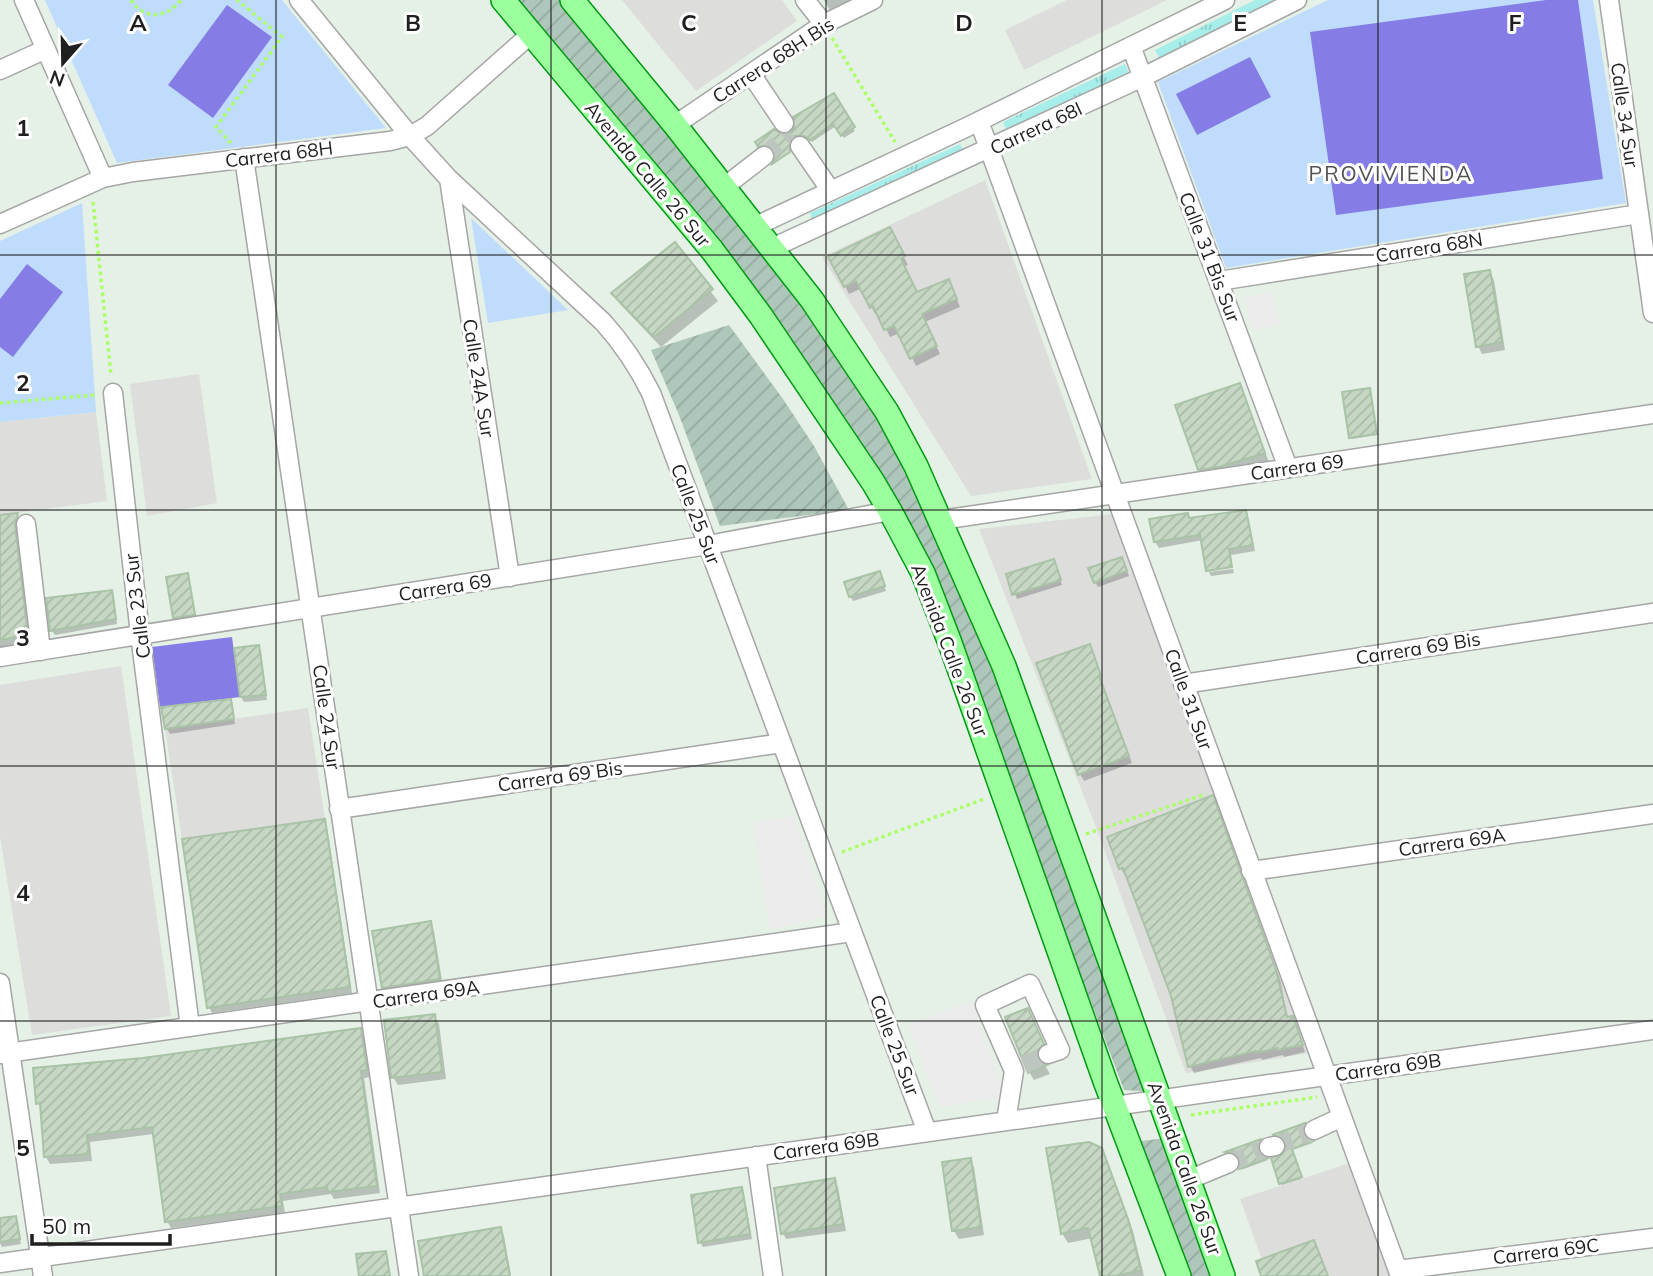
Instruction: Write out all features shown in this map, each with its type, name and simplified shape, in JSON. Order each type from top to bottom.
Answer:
[{"type":"main road","name":"Avenida Calle 26 Sur","points":[[503,0],[712,250],[873,482],[923,573],[1115,1107],[1179,1276]]},
{"type":"main road","name":"Avenida Calle 26 Sur","points":[[572,0],[756,226],[812,300],[887,412],[916,466],[1003,666],[1223,1276]]},
{"type":"street","points":[[23,0],[46,49],[97,181]]},
{"type":"street","name":"Calle 25 Sur","points":[[299,0],[410,136],[449,179],[603,322],[620,340],[638,367],[651,393],[927,1132]]},
{"type":"street","points":[[805,0],[824,24]]},
{"type":"street","name":"Carrera 68H Bis","points":[[675,125],[824,24],[873,0]]},
{"type":"street","name":"Carrera 68I","points":[[756,226],[979,121],[1224,0]]},
{"type":"street","name":"Carrera 68I","points":[[772,248],[989,150],[1297,0]]},
{"type":"street","name":"Calle 34 Sur","points":[[1609,0],[1653,313]]},
{"type":"street","name":"Carrera 68H","points":[[0,224],[97,181],[133,172],[390,141],[410,136],[427,127],[531,34]]},
{"type":"street","name":"Calle 31 Bis Sur","points":[[1131,46],[1288,468]]},
{"type":"street","points":[[0,70],[46,49]]},
{"type":"street","points":[[751,74],[784,123]]},
{"type":"street","name":"Calle 31 Sur","points":[[979,121],[1399,1273]]},
{"type":"street","points":[[800,146],[831,191]]},
{"type":"street","points":[[724,187],[764,156]]},
{"type":"street","name":"Calle 24 Sur","points":[[244,158],[409,1276]]},
{"type":"street","name":"Calle 24A Sur","points":[[449,179],[510,577]]},
{"type":"street","name":"Carrera 68N","points":[[1219,281],[1639,214]]},
{"type":"street","name":"Calle 23 Sur","points":[[113,393],[140,634],[190,1027]]},
{"type":"street","name":"Carrera 69","points":[[941,520],[1653,414]]},
{"type":"street","name":"Carrera 69","points":[[0,657],[708,545],[890,511]]},
{"type":"street","points":[[26,524],[41,650]]},
{"type":"street","name":"Carrera 69 Bis","points":[[1183,684],[1653,613]]},
{"type":"street","name":"Carrera 69 Bis","points":[[339,809],[782,743]]},
{"type":"street","name":"Carrera 69A","points":[[1251,871],[1653,814]]},
{"type":"street","name":"Carrera 69A","points":[[5,1054],[852,932]]},
{"type":"street","points":[[0,983],[5,1054],[43,1276]]},
{"type":"street","points":[[1006,1121],[1019,1068],[985,1005],[1030,984],[1059,1050],[1048,1055]]},
{"type":"street","name":"Carrera 69B","points":[[0,1264],[1653,1030]]},
{"type":"street","points":[[1314,1130],[1342,1117]]},
{"type":"street","points":[[756,1156],[773,1276]]},
{"type":"street","points":[[1188,1180],[1229,1163]]},
{"type":"street","name":"Carrera 69C","points":[[1399,1273],[1653,1238]]},
{"type":"path","points":[[131,0],[148,14],[157,16],[174,9],[181,0]]},
{"type":"path","points":[[237,0],[282,37],[216,127],[244,158]]},
{"type":"path","points":[[824,24],[897,146]]},
{"type":"path","points":[[0,403],[113,393],[97,181]]},
{"type":"path","points":[[1086,835],[1222,789]]},
{"type":"path","points":[[825,859],[984,799]]},
{"type":"shaded area","points":[[45,0],[282,0],[386,128],[117,163]]},
{"type":"shaded area","points":[[517,0],[560,0],[769,254],[854,369],[906,464],[993,656],[1152,1092],[1124,1090],[928,572],[877,470]]},
{"type":"shaded area","points":[[622,0],[782,0],[797,21],[696,91]]},
{"type":"shaded area","points":[[1067,0],[1167,0],[1024,70],[1005,30]]},
{"type":"shaded area","points":[[1328,0],[1593,0],[1626,203],[1226,268],[1158,82]]},
{"type":"shaded area","points":[[1546,0],[1578,0],[1603,179],[1336,215],[1310,32]]},
{"type":"shaded area","points":[[227,5],[272,37],[213,118],[168,85]]},
{"type":"shaded area","points":[[1250,57],[1271,97],[1197,135],[1176,94]]},
{"type":"shaded area","points":[[985,180],[1092,479],[971,496],[822,257]]},
{"type":"shaded area","points":[[82,203],[96,412],[0,422],[0,241]]},
{"type":"shaded area","points":[[471,218],[568,310],[488,323]]},
{"type":"shaded area","points":[[27,264],[63,292],[13,357],[0,347],[0,299]]},
{"type":"shaded area","points":[[1272,292],[1280,324],[1253,331],[1244,298]]},
{"type":"shaded area","points":[[729,325],[814,446],[849,510],[720,526],[679,415],[651,350]]},
{"type":"shaded area","points":[[199,374],[217,503],[147,516],[130,384]]},
{"type":"shaded area","points":[[96,412],[107,501],[0,515],[0,422]]},
{"type":"shaded area","points":[[1114,514],[1310,1053],[1186,1073],[1094,822],[979,529]]},
{"type":"shaded area","points":[[232,637],[240,697],[160,707],[152,647]]},
{"type":"shaded area","points":[[121,666],[171,1016],[32,1035],[0,836],[0,685]]},
{"type":"shaded area","points":[[308,708],[325,819],[182,839],[165,729]]},
{"type":"shaded area","points":[[794,816],[827,916],[770,930],[753,822]]},
{"type":"shaded area","points":[[971,1001],[1005,1096],[940,1107],[908,1024]]},
{"type":"shaded area","points":[[1166,1138],[1217,1276],[1192,1276],[1141,1141]]},
{"type":"shaded area","points":[[1350,1163],[1391,1276],[1268,1276],[1240,1199]]},
{"type":"green space","points":[[1255,0],[1278,0],[1160,60],[1155,50]]},
{"type":"green space","points":[[1125,64],[1129,73],[1007,131],[1003,122]]},
{"type":"green space","points":[[960,144],[964,153],[813,222],[810,213]]},
{"type":"building","points":[[834,93],[855,127],[841,136],[833,124],[810,140],[804,136],[794,136],[790,142],[790,152],[772,164],[775,155],[773,149],[768,145],[758,147],[755,142],[774,129],[780,133],[790,133],[794,127],[793,117]]},
{"type":"building","points":[[890,227],[905,256],[901,259],[917,292],[949,279],[957,299],[922,314],[937,346],[910,359],[894,326],[884,330],[873,306],[870,308],[856,281],[844,287],[828,257]]},
{"type":"building","points":[[675,242],[713,289],[654,337],[611,293]]},
{"type":"building","points":[[1490,270],[1502,342],[1476,347],[1464,274]]},
{"type":"building","points":[[1240,383],[1265,453],[1219,467],[1198,470],[1175,405]]},
{"type":"building","points":[[1370,388],[1377,434],[1349,438],[1342,392]]},
{"type":"building","points":[[1246,510],[1253,545],[1229,549],[1232,567],[1206,571],[1200,535],[1154,542],[1149,519],[1188,513],[1189,518]]},
{"type":"building","points":[[18,513],[15,525],[28,635],[0,640],[0,515]]},
{"type":"building","points":[[1122,557],[1127,571],[1094,583],[1088,568]]},
{"type":"building","points":[[1054,559],[1061,580],[1012,595],[1006,574]]},
{"type":"building","points":[[880,571],[885,586],[849,597],[844,582]]},
{"type":"building","points":[[188,573],[195,615],[173,618],[166,577]]},
{"type":"building","points":[[112,590],[116,619],[50,631],[46,598]]},
{"type":"building","points":[[1090,644],[1129,756],[1078,775],[1036,663]]},
{"type":"building","points":[[259,645],[266,695],[240,697],[234,648]]},
{"type":"building","points":[[231,699],[234,719],[165,729],[161,707]]},
{"type":"building","points":[[1213,795],[1276,970],[1287,1017],[1293,1016],[1303,1045],[1256,1051],[1188,1067],[1171,996],[1123,868],[1119,869],[1107,837]]},
{"type":"building","points":[[325,819],[350,987],[207,1008],[182,839]]},
{"type":"building","points":[[431,921],[440,979],[382,988],[372,931]]},
{"type":"building","points":[[1028,1008],[1044,1044],[1037,1051],[1037,1057],[1041,1063],[1047,1065],[1028,1073],[1005,1017]]},
{"type":"building","points":[[435,1014],[442,1072],[391,1078],[384,1020]]},
{"type":"building","points":[[361,1028],[367,1070],[361,1071],[377,1186],[328,1192],[327,1187],[280,1194],[282,1206],[165,1222],[152,1127],[87,1135],[89,1154],[44,1157],[40,1103],[36,1104],[33,1068],[143,1058]]},
{"type":"building","points":[[1305,1123],[1303,1134],[1313,1141],[1292,1149],[1302,1177],[1279,1184],[1271,1158],[1283,1154],[1286,1145],[1280,1136],[1272,1135]]},
{"type":"building","points":[[1261,1139],[1258,1150],[1268,1158],[1239,1169],[1240,1159],[1236,1154],[1225,1152]]},
{"type":"building","points":[[1089,1142],[1102,1148],[1128,1219],[1141,1270],[1116,1276],[1100,1276],[1088,1228],[1061,1234],[1046,1148]]},
{"type":"building","points":[[971,1158],[981,1227],[952,1231],[942,1162]]},
{"type":"building","points":[[835,1178],[843,1224],[781,1234],[774,1188]]},
{"type":"building","points":[[742,1187],[750,1234],[698,1243],[691,1195]]},
{"type":"building","points":[[16,1216],[20,1239],[0,1242],[0,1218]]},
{"type":"building","points":[[501,1227],[510,1276],[424,1276],[418,1241]]},
{"type":"building","points":[[1314,1240],[1328,1276],[1261,1276],[1256,1261]]},
{"type":"building","points":[[386,1251],[390,1276],[359,1276],[356,1254]]},
{"type":"tunnel","points":[[764,156],[791,133]]},
{"type":"tunnel","points":[[1024,1065],[1048,1054]]},
{"type":"tunnel","points":[[1275,1146],[1314,1130]]},
{"type":"tunnel","points":[[1229,1163],[1269,1147]]},
{"type":"district","name":"PROVIVIENDA","points":[[1391,174]]}]
